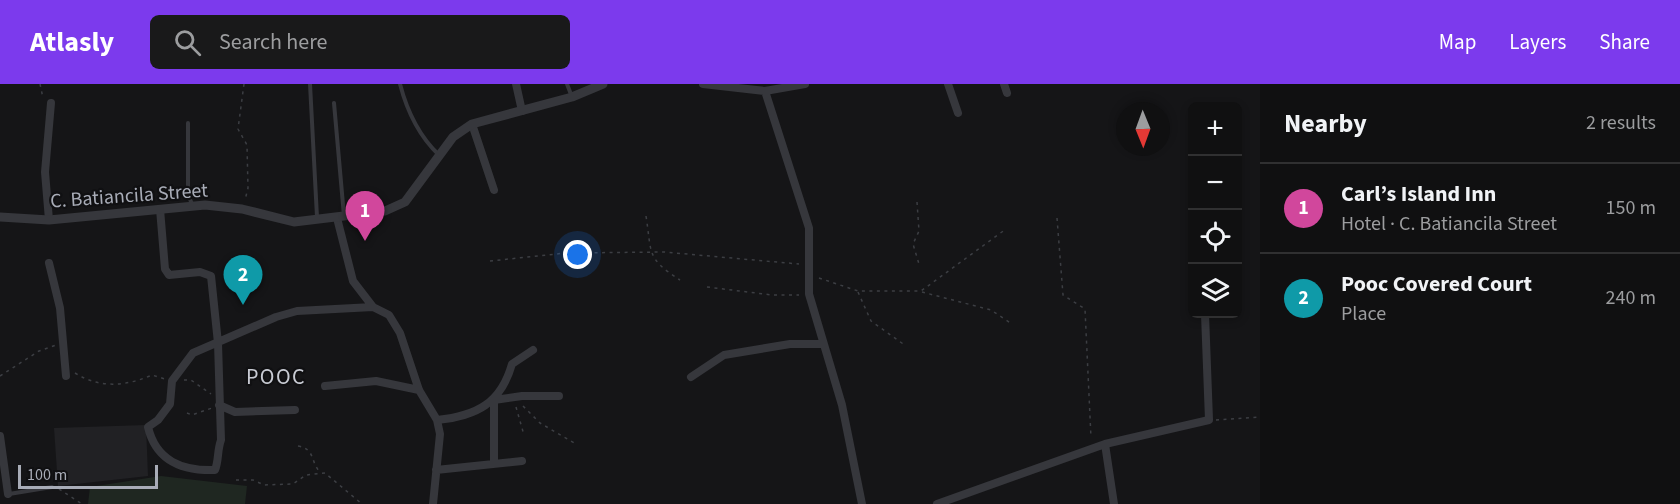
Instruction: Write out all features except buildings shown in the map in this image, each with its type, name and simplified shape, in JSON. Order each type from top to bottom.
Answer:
[{"type":"street","points":[[516,84],[522,111]]},
{"type":"street","points":[[494,190],[472,124],[572,97],[603,84]]},
{"type":"street","points":[[703,84],[765,91],[799,85]]},
{"type":"street","points":[[948,84],[958,113]]},
{"type":"street","points":[[1004,84],[1007,93]]},
{"type":"street","points":[[765,91],[808,228],[809,294],[842,405],[862,504]]},
{"type":"street","points":[[49,220],[45,172],[51,103]]},
{"type":"street","name":"C. Batiancila Street","points":[[0,217],[49,220],[194,206],[242,209],[294,222],[385,211],[405,202],[453,137],[472,124]]},
{"type":"street","points":[[160,209],[165,269],[169,275],[200,272],[211,276],[218,343],[218,402],[221,440],[215,470],[188,469],[163,456],[152,444],[148,427],[158,420],[170,404],[172,381],[193,353],[218,343],[276,317],[297,311],[373,307]]},
{"type":"street","points":[[340,218],[353,281],[373,307],[389,315],[400,333],[419,390],[437,420],[440,434],[434,504]]},
{"type":"street","points":[[49,262],[60,308],[66,376]]},
{"type":"street","points":[[937,504],[1091,448],[1209,420],[1205,318]]},
{"type":"street","points":[[691,377],[724,356],[790,344],[823,344]]},
{"type":"street","points":[[494,464],[494,400],[506,384],[512,364],[533,350]]},
{"type":"street","points":[[325,386],[376,381],[419,390]]},
{"type":"street","points":[[437,420],[462,417],[494,400],[559,396]]},
{"type":"street","points":[[218,402],[235,412],[295,410]]},
{"type":"street","points":[[0,436],[8,494]]},
{"type":"street","points":[[1105,444],[1114,504]]},
{"type":"street","points":[[436,470],[522,461]]},
{"type":"lane","points":[[310,84],[317,221]]},
{"type":"lane","points":[[400,84],[404,101],[423,141],[439,155]]},
{"type":"lane","points":[[567,84],[572,97]]},
{"type":"lane","points":[[334,103],[340,218]]},
{"type":"lane","points":[[188,123],[188,195],[194,206]]},
{"type":"lane","points":[[8,494],[52,487]]},
{"type":"path","points":[[40,84],[42,97],[51,103]]},
{"type":"path","points":[[242,209],[248,188],[247,145],[238,129],[244,84]]},
{"type":"path","points":[[916,202],[919,231],[913,244],[918,264]]},
{"type":"path","points":[[646,216],[651,252],[657,265],[680,280]]},
{"type":"path","points":[[1057,218],[1063,295],[1085,309],[1091,448]]},
{"type":"path","points":[[921,291],[1006,229]]},
{"type":"path","points":[[490,261],[566,253],[651,252],[809,265]]},
{"type":"path","points":[[809,275],[858,291],[921,291],[991,310],[1012,324]]},
{"type":"path","points":[[707,287],[772,295],[809,294]]},
{"type":"path","points":[[858,291],[871,321],[906,346]]},
{"type":"path","points":[[0,376],[39,351],[62,343]]},
{"type":"path","points":[[65,362],[77,375],[106,386],[141,380],[152,375],[172,381],[191,380],[218,402],[192,415],[188,413]]},
{"type":"path","points":[[514,397],[524,435]]},
{"type":"path","points":[[514,397],[540,423],[576,444]]},
{"type":"path","points":[[1209,420],[1260,417]]},
{"type":"path","points":[[298,446],[307,447],[312,453],[314,466],[362,504]]},
{"type":"path","points":[[236,480],[253,480],[264,485],[293,484],[306,475],[322,473]]},
{"type":"path","points":[[52,487],[66,491],[82,504]]},
{"type":"shaded area","points":[[146,425],[148,476],[58,486],[54,428]]},
{"type":"shaded area","points":[[161,476],[247,486],[245,504],[88,504],[90,487]]},
{"type":"place","name":"Carl’s Island Inn","points":[[365,241]]},
{"type":"place","name":"Pooc Covered Court","points":[[243,305]]},
{"type":"district","name":"POOC","points":[[276,376]]}]
